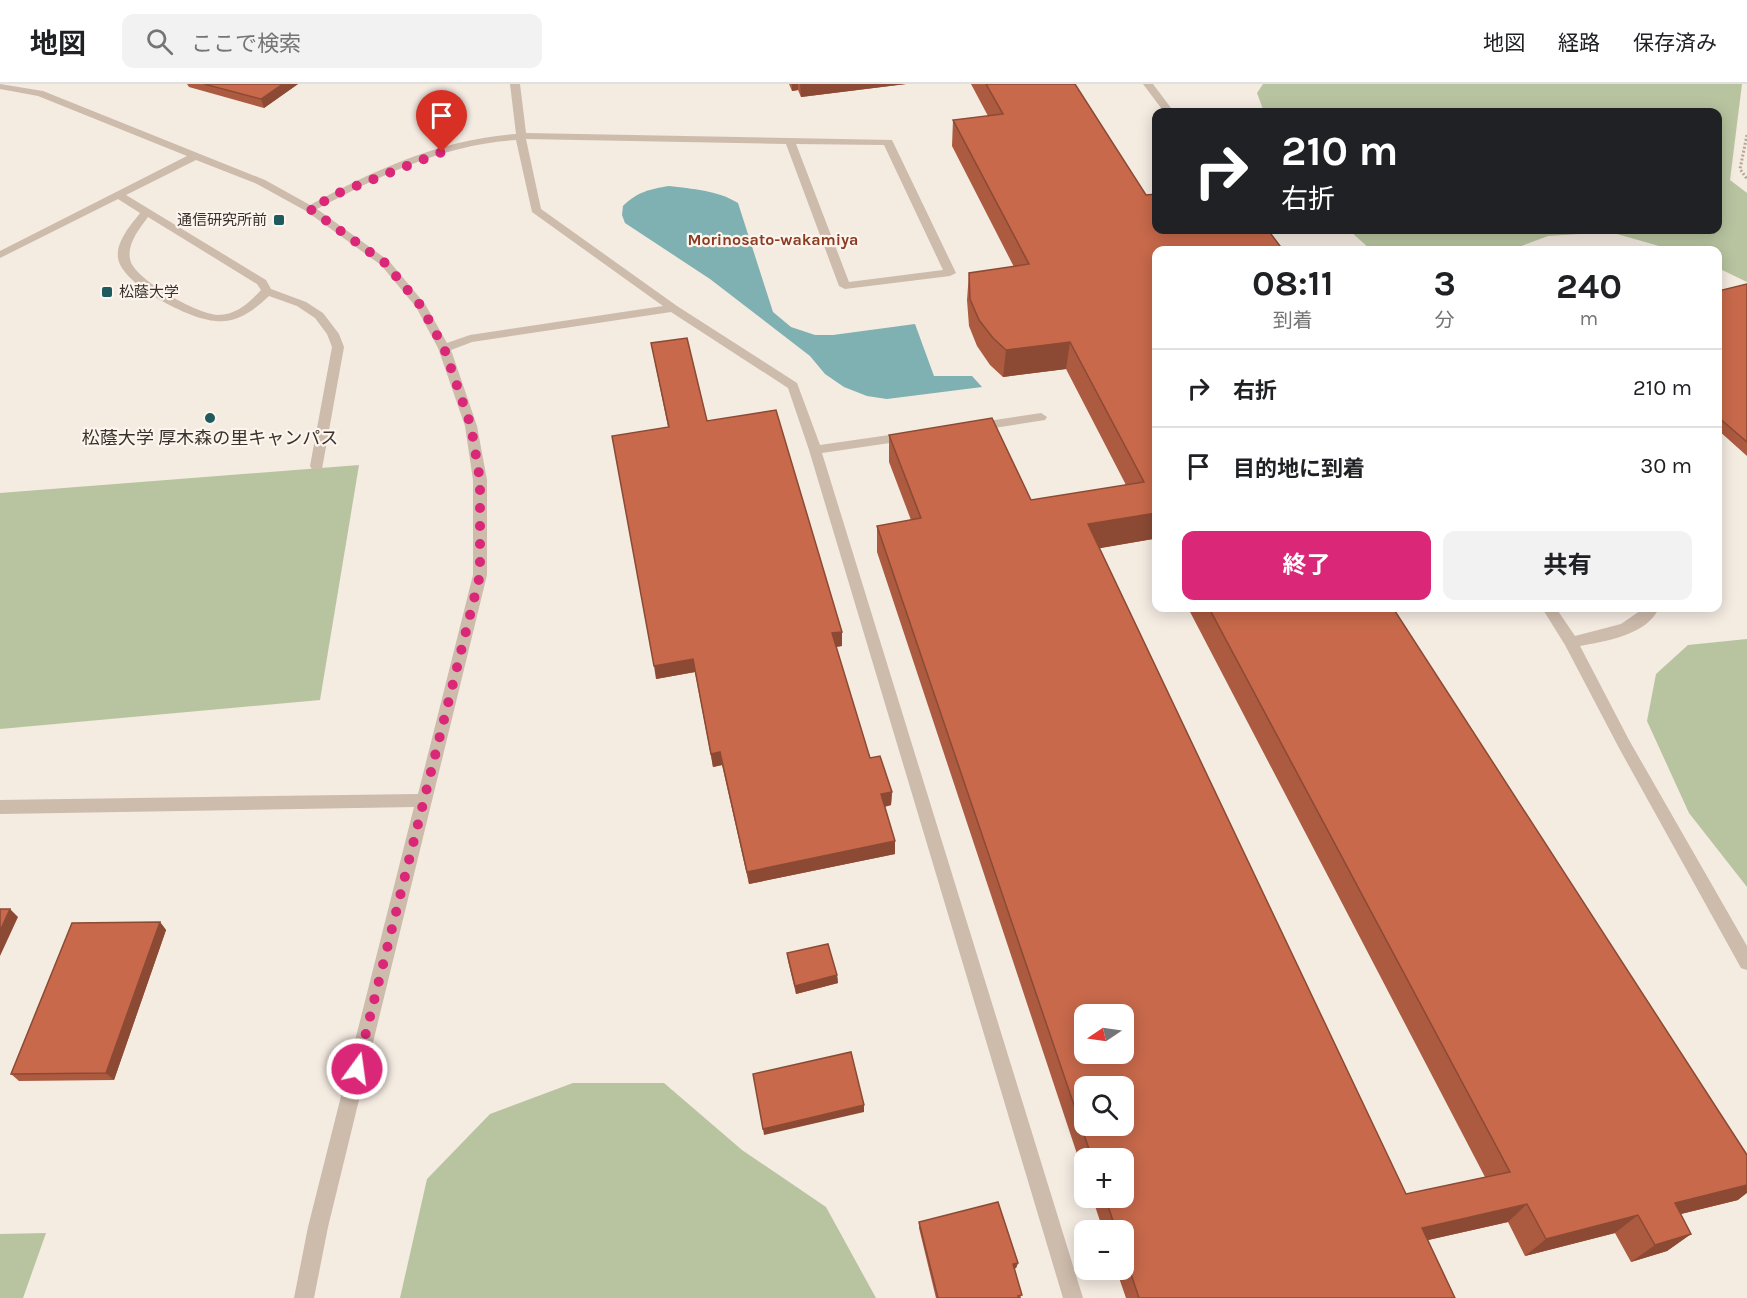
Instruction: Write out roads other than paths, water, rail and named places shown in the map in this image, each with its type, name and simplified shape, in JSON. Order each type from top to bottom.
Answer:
[{"type":"street","points":[[515,84],[521,137],[536,210],[673,308],[793,386],[815,450],[1073,1298]]},
{"type":"street","points":[[1148,84],[1166,108]]},
{"type":"street","points":[[0,86],[40,93],[261,182],[310,209],[385,263],[421,306],[444,348],[471,426],[480,480],[480,575],[318,1227],[303,1298]]},
{"type":"street","points":[[310,209],[341,192],[461,145],[521,137],[888,142],[950,273],[845,286],[790,142]]},
{"type":"street","points":[[0,255],[197,155]]},
{"type":"street","points":[[120,196],[262,282],[267,291],[304,304],[332,329],[338,347],[317,466]]},
{"type":"street","points":[[146,212],[127,242],[122,258],[125,268],[134,276],[199,316],[216,318],[237,315],[255,305],[267,291]]},
{"type":"street","points":[[444,348],[470,339],[673,308]]},
{"type":"street","points":[[962,429],[1041,417]]},
{"type":"street","points":[[815,450],[928,434]]},
{"type":"street","points":[[1552,612],[1571,642],[1624,744],[1747,962]]},
{"type":"street","points":[[1571,642],[1606,636],[1645,618],[1649,612]]},
{"type":"street","points":[[0,807],[424,800]]},
{"type":"water","points":[[669,186],[713,193],[738,203],[773,312],[791,327],[815,335],[833,335],[915,324],[934,376],[972,376],[982,387],[887,399],[867,396],[844,387],[825,374],[810,356],[710,279],[625,223],[622,215],[623,206],[628,201],[644,192]]},
{"type":"place","name":"通信研究所前","points":[[279,220]]},
{"type":"place","name":"松蔭大学","points":[[107,292]]},
{"type":"place","name":"松蔭大学 厚木森の里キャンパス","points":[[210,418]]},
{"type":"district","name":"Morinosato-wakamiya","points":[[773,239]]}]
